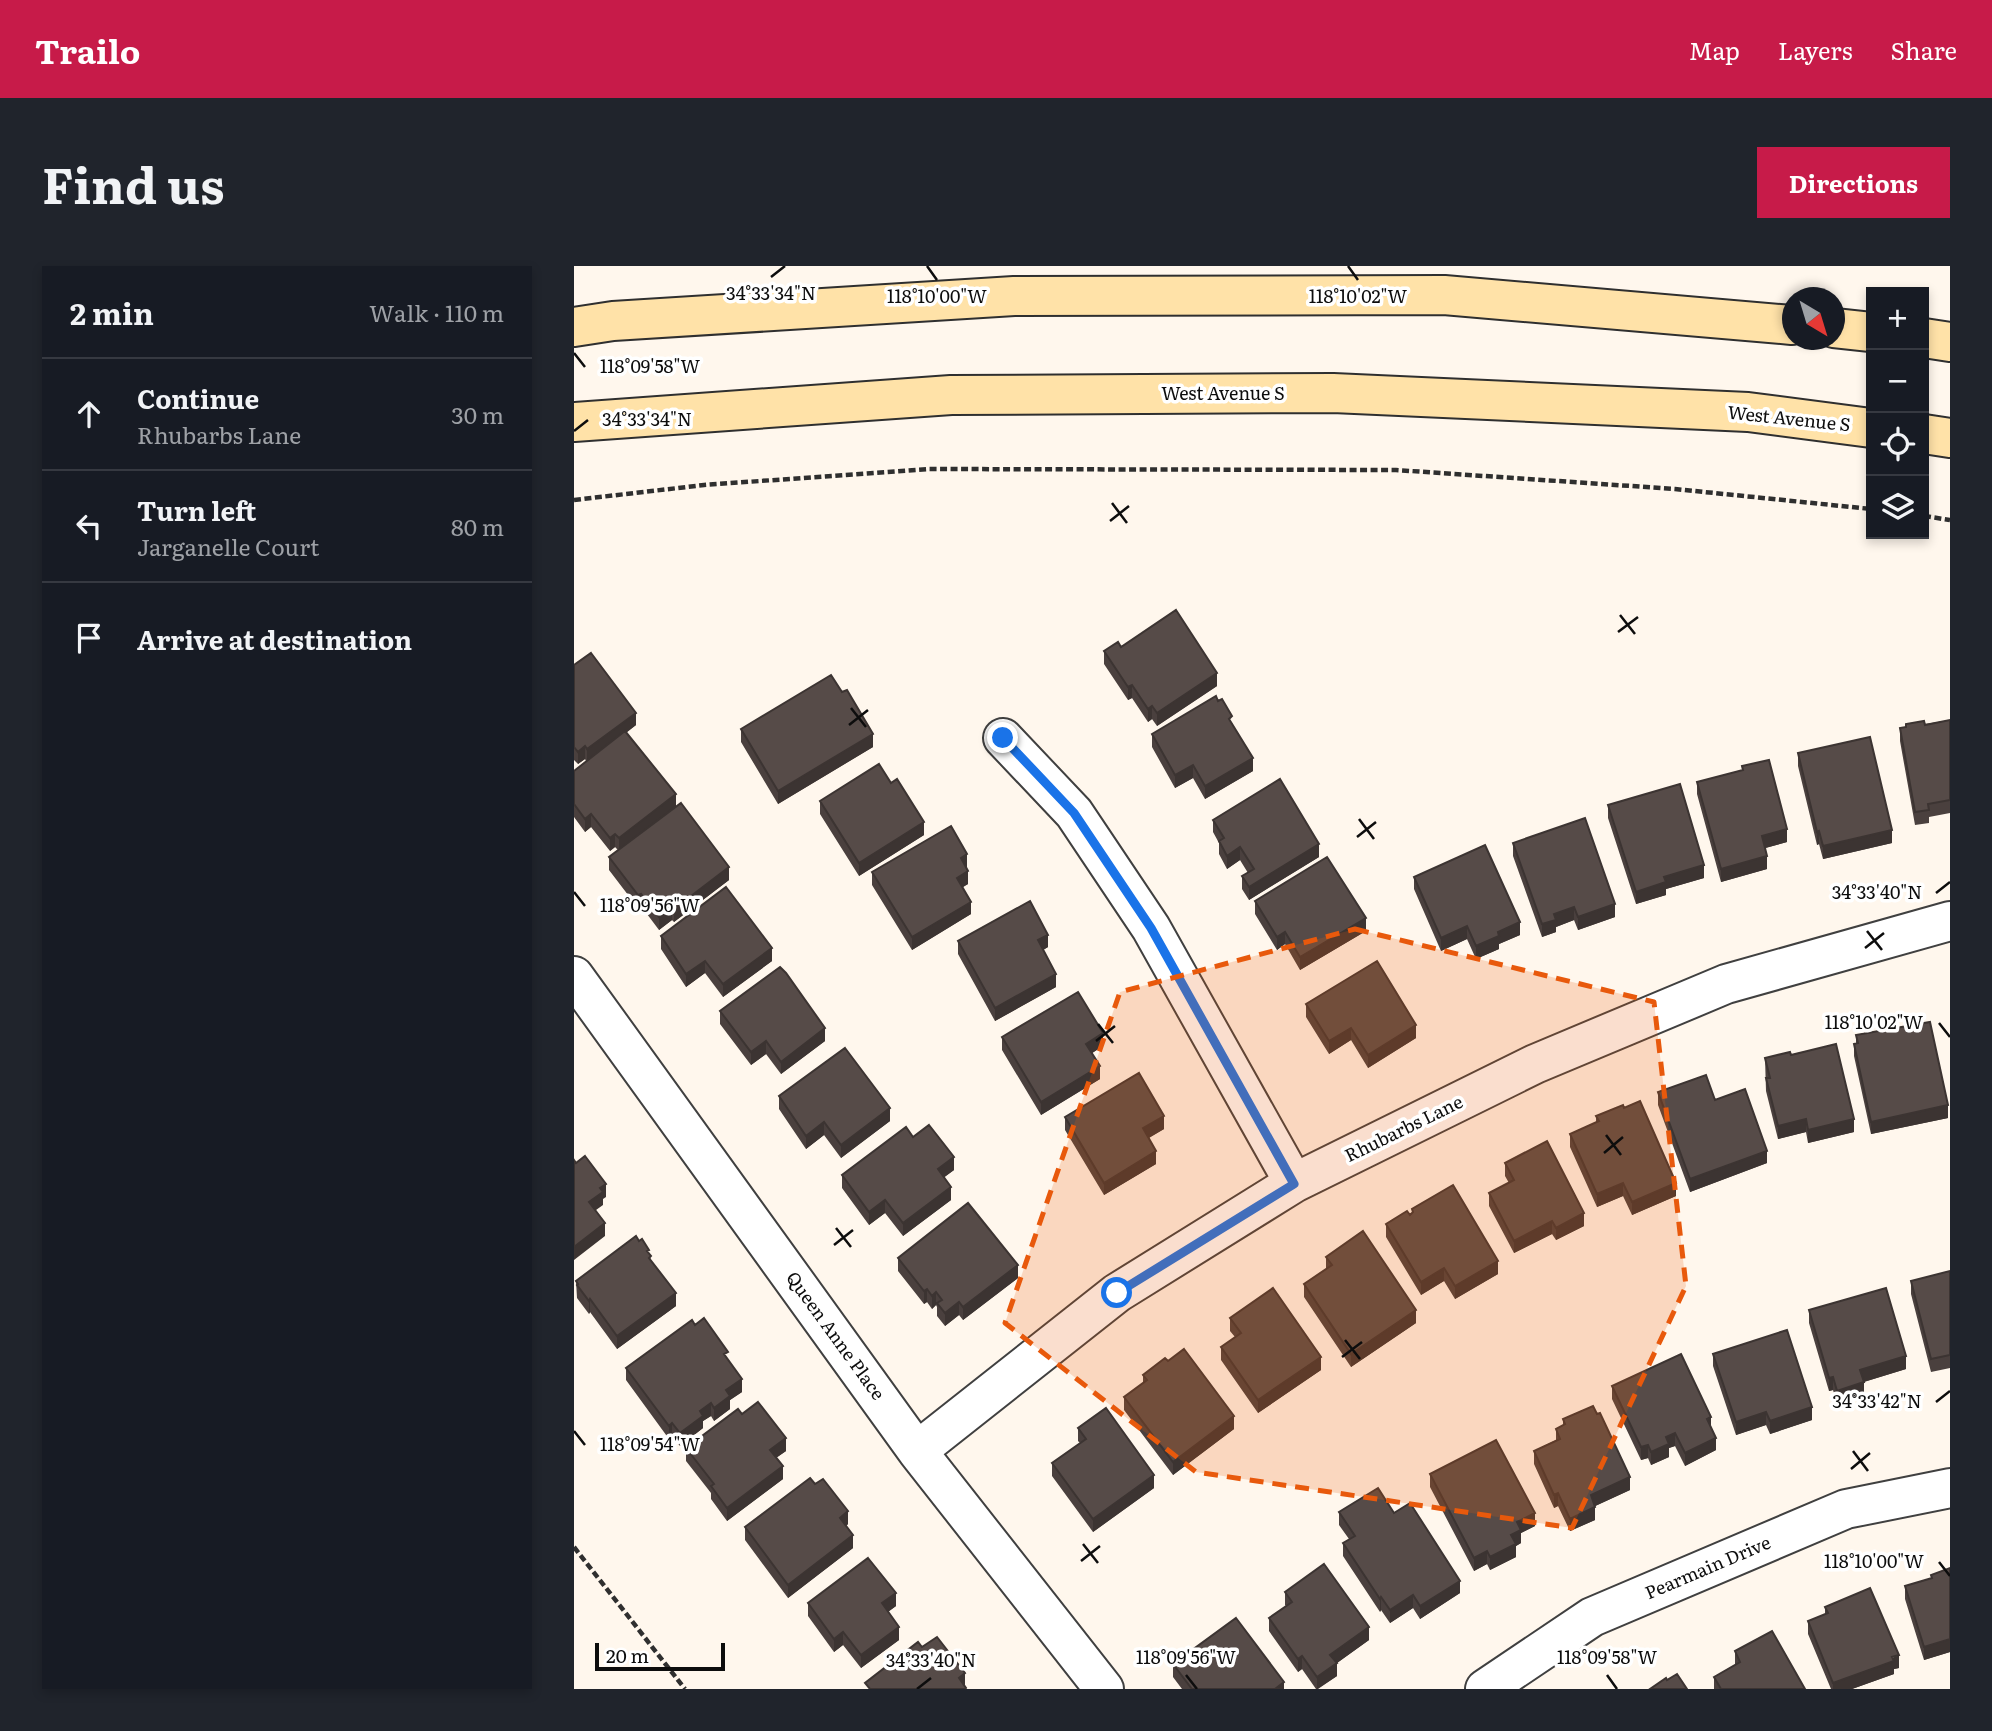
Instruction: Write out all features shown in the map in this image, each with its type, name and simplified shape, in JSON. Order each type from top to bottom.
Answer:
[{"type":"street","points":[[574,327],[613,321],[1014,296],[1444,295],[1782,324]]},
{"type":"street","points":[[1845,329],[1866,331]]},
{"type":"street","points":[[1929,339],[1950,342]]},
{"type":"street","name":"West Avenue S","points":[[574,422],[951,395],[1333,393],[1748,412],[1866,427]]},
{"type":"street","points":[[1929,436],[1950,438]]},
{"type":"street","points":[[1003,738],[1074,813],[1151,928],[1294,1184]]},
{"type":"street","name":"Rhubarbs Lane","points":[[917,1451],[1117,1293],[1294,1184],[1535,1064],[1726,985],[1950,921]]},
{"type":"street","name":"Queen Anne Place","points":[[574,976],[917,1451],[1104,1689]]},
{"type":"street","name":"Pearmain Drive","points":[[1485,1689],[1592,1617],[1846,1509],[1950,1488]]},
{"type":"path","points":[[574,500],[704,485],[929,469],[1396,470],[1675,489],[1866,508]]},
{"type":"path","points":[[1929,517],[1950,520]]},
{"type":"path","points":[[574,1547],[685,1689]]},
{"type":"highlighted area","points":[[1355,929],[1654,1002],[1686,1286],[1572,1528],[1196,1472],[1005,1323],[1120,992]]},
{"type":"building","points":[[1176,610],[1217,673],[1157,713],[1152,706],[1148,709],[1132,685],[1128,687],[1104,651],[1118,642],[1121,647]]},
{"type":"building","points":[[591,653],[636,713],[587,749],[585,746],[578,752],[574,747],[574,665]]},
{"type":"building","points":[[831,675],[842,692],[847,690],[873,734],[778,791],[741,729]]},
{"type":"building","points":[[1216,696],[1218,701],[1222,699],[1232,716],[1229,719],[1253,758],[1205,786],[1193,765],[1175,775],[1152,734]]},
{"type":"building","points":[[1950,720],[1950,800],[1928,804],[1929,810],[1915,812],[1900,728],[1906,727],[1906,724],[1924,721],[1925,725]]},
{"type":"building","points":[[625,731],[676,794],[619,838],[615,834],[610,838],[591,814],[585,819],[574,804],[574,771]]},
{"type":"building","points":[[1870,737],[1892,830],[1823,846],[1819,831],[1817,832],[1798,753]]},
{"type":"building","points":[[1769,760],[1787,829],[1762,836],[1767,856],[1721,869],[1697,782],[1743,770],[1742,766]]},
{"type":"building","points":[[879,764],[891,783],[897,779],[924,822],[859,863],[820,801]]},
{"type":"building","points":[[1280,779],[1319,844],[1249,887],[1242,876],[1254,869],[1240,847],[1227,856],[1219,841],[1224,838],[1213,820]]},
{"type":"building","points":[[1680,784],[1704,865],[1664,877],[1666,882],[1636,892],[1608,805]]},
{"type":"building","points":[[681,803],[729,867],[674,909],[672,907],[659,917],[609,857]]},
{"type":"building","points":[[1585,818],[1615,904],[1578,917],[1574,907],[1554,914],[1556,920],[1542,924],[1513,843]]},
{"type":"building","points":[[951,826],[967,854],[961,858],[968,871],[957,878],[971,902],[912,937],[872,872]]},
{"type":"building","points":[[1485,845],[1520,922],[1498,932],[1499,936],[1476,946],[1467,926],[1441,938],[1414,877]]},
{"type":"building","points":[[1327,857],[1366,918],[1300,957],[1285,932],[1277,937],[1255,901]]},
{"type":"building","points":[[726,887],[772,948],[723,984],[705,961],[686,974],[661,936]]},
{"type":"building","points":[[1030,901],[1048,935],[1038,940],[1056,974],[995,1008],[958,941]]},
{"type":"building","points":[[1377,961],[1416,1025],[1368,1055],[1351,1028],[1329,1041],[1306,1004]]},
{"type":"building","points":[[780,967],[825,1028],[781,1062],[766,1041],[751,1052],[720,1011]]},
{"type":"building","points":[[1078,992],[1103,1033],[1086,1044],[1100,1066],[1041,1102],[1002,1037]]},
{"type":"building","points":[[1930,1022],[1948,1105],[1871,1122],[1854,1044],[1858,1043],[1856,1035]]},
{"type":"building","points":[[1836,1044],[1854,1119],[1808,1130],[1806,1119],[1778,1126],[1766,1078],[1770,1078],[1765,1058]]},
{"type":"building","points":[[845,1048],[890,1108],[841,1145],[824,1122],[806,1136],[779,1096]]},
{"type":"building","points":[[1139,1073],[1164,1116],[1143,1128],[1156,1151],[1104,1183],[1065,1117]]},
{"type":"building","points":[[1706,1075],[1715,1100],[1745,1089],[1767,1151],[1690,1179],[1658,1092]]},
{"type":"building","points":[[1640,1101],[1676,1183],[1632,1202],[1623,1183],[1597,1194],[1570,1134],[1599,1121],[1596,1116]]},
{"type":"building","points":[[929,1125],[954,1157],[938,1169],[951,1187],[903,1223],[885,1200],[869,1212],[842,1175],[906,1127],[913,1137]]},
{"type":"building","points":[[1547,1141],[1584,1213],[1556,1228],[1552,1221],[1514,1241],[1489,1193],[1514,1180],[1505,1163]]},
{"type":"building","points":[[585,1156],[606,1184],[600,1188],[603,1192],[589,1202],[605,1223],[574,1247],[574,1160],[576,1163]]},
{"type":"building","points":[[1453,1185],[1498,1261],[1455,1286],[1444,1268],[1421,1282],[1386,1224],[1407,1211],[1410,1215],[1412,1209]]},
{"type":"building","points":[[968,1203],[1018,1265],[963,1307],[959,1302],[945,1313],[937,1303],[942,1300],[936,1292],[932,1296],[927,1289],[924,1291],[898,1258]]},
{"type":"building","points":[[1363,1231],[1416,1310],[1351,1354],[1304,1284],[1332,1265],[1326,1257]]},
{"type":"building","points":[[636,1236],[639,1241],[642,1239],[649,1250],[649,1258],[676,1293],[617,1336],[576,1281]]},
{"type":"building","points":[[1950,1271],[1950,1355],[1931,1359],[1911,1281]]},
{"type":"building","points":[[1273,1288],[1321,1357],[1258,1400],[1221,1347],[1241,1333],[1230,1318]]},
{"type":"building","points":[[1886,1288],[1906,1356],[1860,1370],[1864,1382],[1837,1391],[1833,1377],[1829,1378],[1809,1310]]},
{"type":"building","points":[[704,1318],[728,1352],[724,1354],[742,1379],[726,1390],[730,1396],[714,1408],[711,1403],[700,1411],[703,1416],[680,1433],[672,1423],[669,1426],[626,1368],[692,1320],[695,1325]]},
{"type":"building","points":[[1787,1330],[1812,1407],[1770,1421],[1766,1412],[1736,1422],[1713,1354]]},
{"type":"building","points":[[1184,1349],[1234,1416],[1173,1462],[1124,1397],[1147,1380],[1143,1375],[1165,1358],[1168,1361]]},
{"type":"building","points":[[1681,1354],[1711,1417],[1707,1419],[1716,1438],[1685,1453],[1675,1433],[1666,1437],[1669,1444],[1651,1452],[1648,1445],[1641,1447],[1612,1386]]},
{"type":"building","points":[[758,1402],[786,1438],[770,1450],[783,1466],[727,1508],[711,1486],[714,1484],[686,1448],[738,1409],[742,1414]]},
{"type":"building","points":[[1593,1406],[1597,1414],[1600,1413],[1630,1477],[1591,1495],[1595,1507],[1570,1519],[1558,1493],[1554,1495],[1534,1451],[1560,1439],[1556,1429],[1565,1424],[1563,1419]]},
{"type":"building","points":[[1106,1408],[1154,1475],[1093,1519],[1052,1463],[1086,1439],[1078,1428]]},
{"type":"building","points":[[1496,1440],[1535,1513],[1517,1522],[1521,1530],[1511,1535],[1516,1544],[1490,1557],[1487,1551],[1474,1558],[1430,1474]]},
{"type":"building","points":[[810,1478],[815,1484],[823,1479],[848,1511],[840,1518],[853,1535],[788,1585],[745,1527]]},
{"type":"building","points":[[1378,1488],[1394,1513],[1410,1503],[1460,1581],[1420,1606],[1413,1595],[1390,1610],[1343,1543],[1355,1536],[1339,1512]]},
{"type":"building","points":[[868,1558],[896,1593],[882,1603],[899,1627],[861,1655],[843,1632],[834,1639],[808,1603]]},
{"type":"building","points":[[1324,1564],[1369,1627],[1330,1655],[1337,1663],[1317,1677],[1302,1656],[1298,1659],[1269,1618],[1292,1602],[1285,1592]]},
{"type":"building","points":[[1950,1568],[1950,1639],[1924,1647],[1905,1586],[1932,1578],[1931,1575]]},
{"type":"building","points":[[1870,1588],[1899,1655],[1892,1657],[1894,1661],[1833,1683],[1808,1621],[1828,1613],[1825,1607]]},
{"type":"building","points":[[1236,1618],[1284,1682],[1275,1689],[1192,1689],[1173,1664]]},
{"type":"building","points":[[1772,1631],[1805,1689],[1721,1689],[1714,1677],[1740,1662],[1735,1651]]},
{"type":"building","points":[[937,1637],[965,1673],[959,1678],[965,1689],[870,1689],[865,1683],[918,1642],[922,1647]]},
{"type":"building","points":[[1677,1674],[1687,1689],[1650,1689],[1666,1678],[1667,1680]]},
{"type":"route","points":[[1003,738],[1074,813],[1151,928],[1294,1184],[1117,1293]]}]
